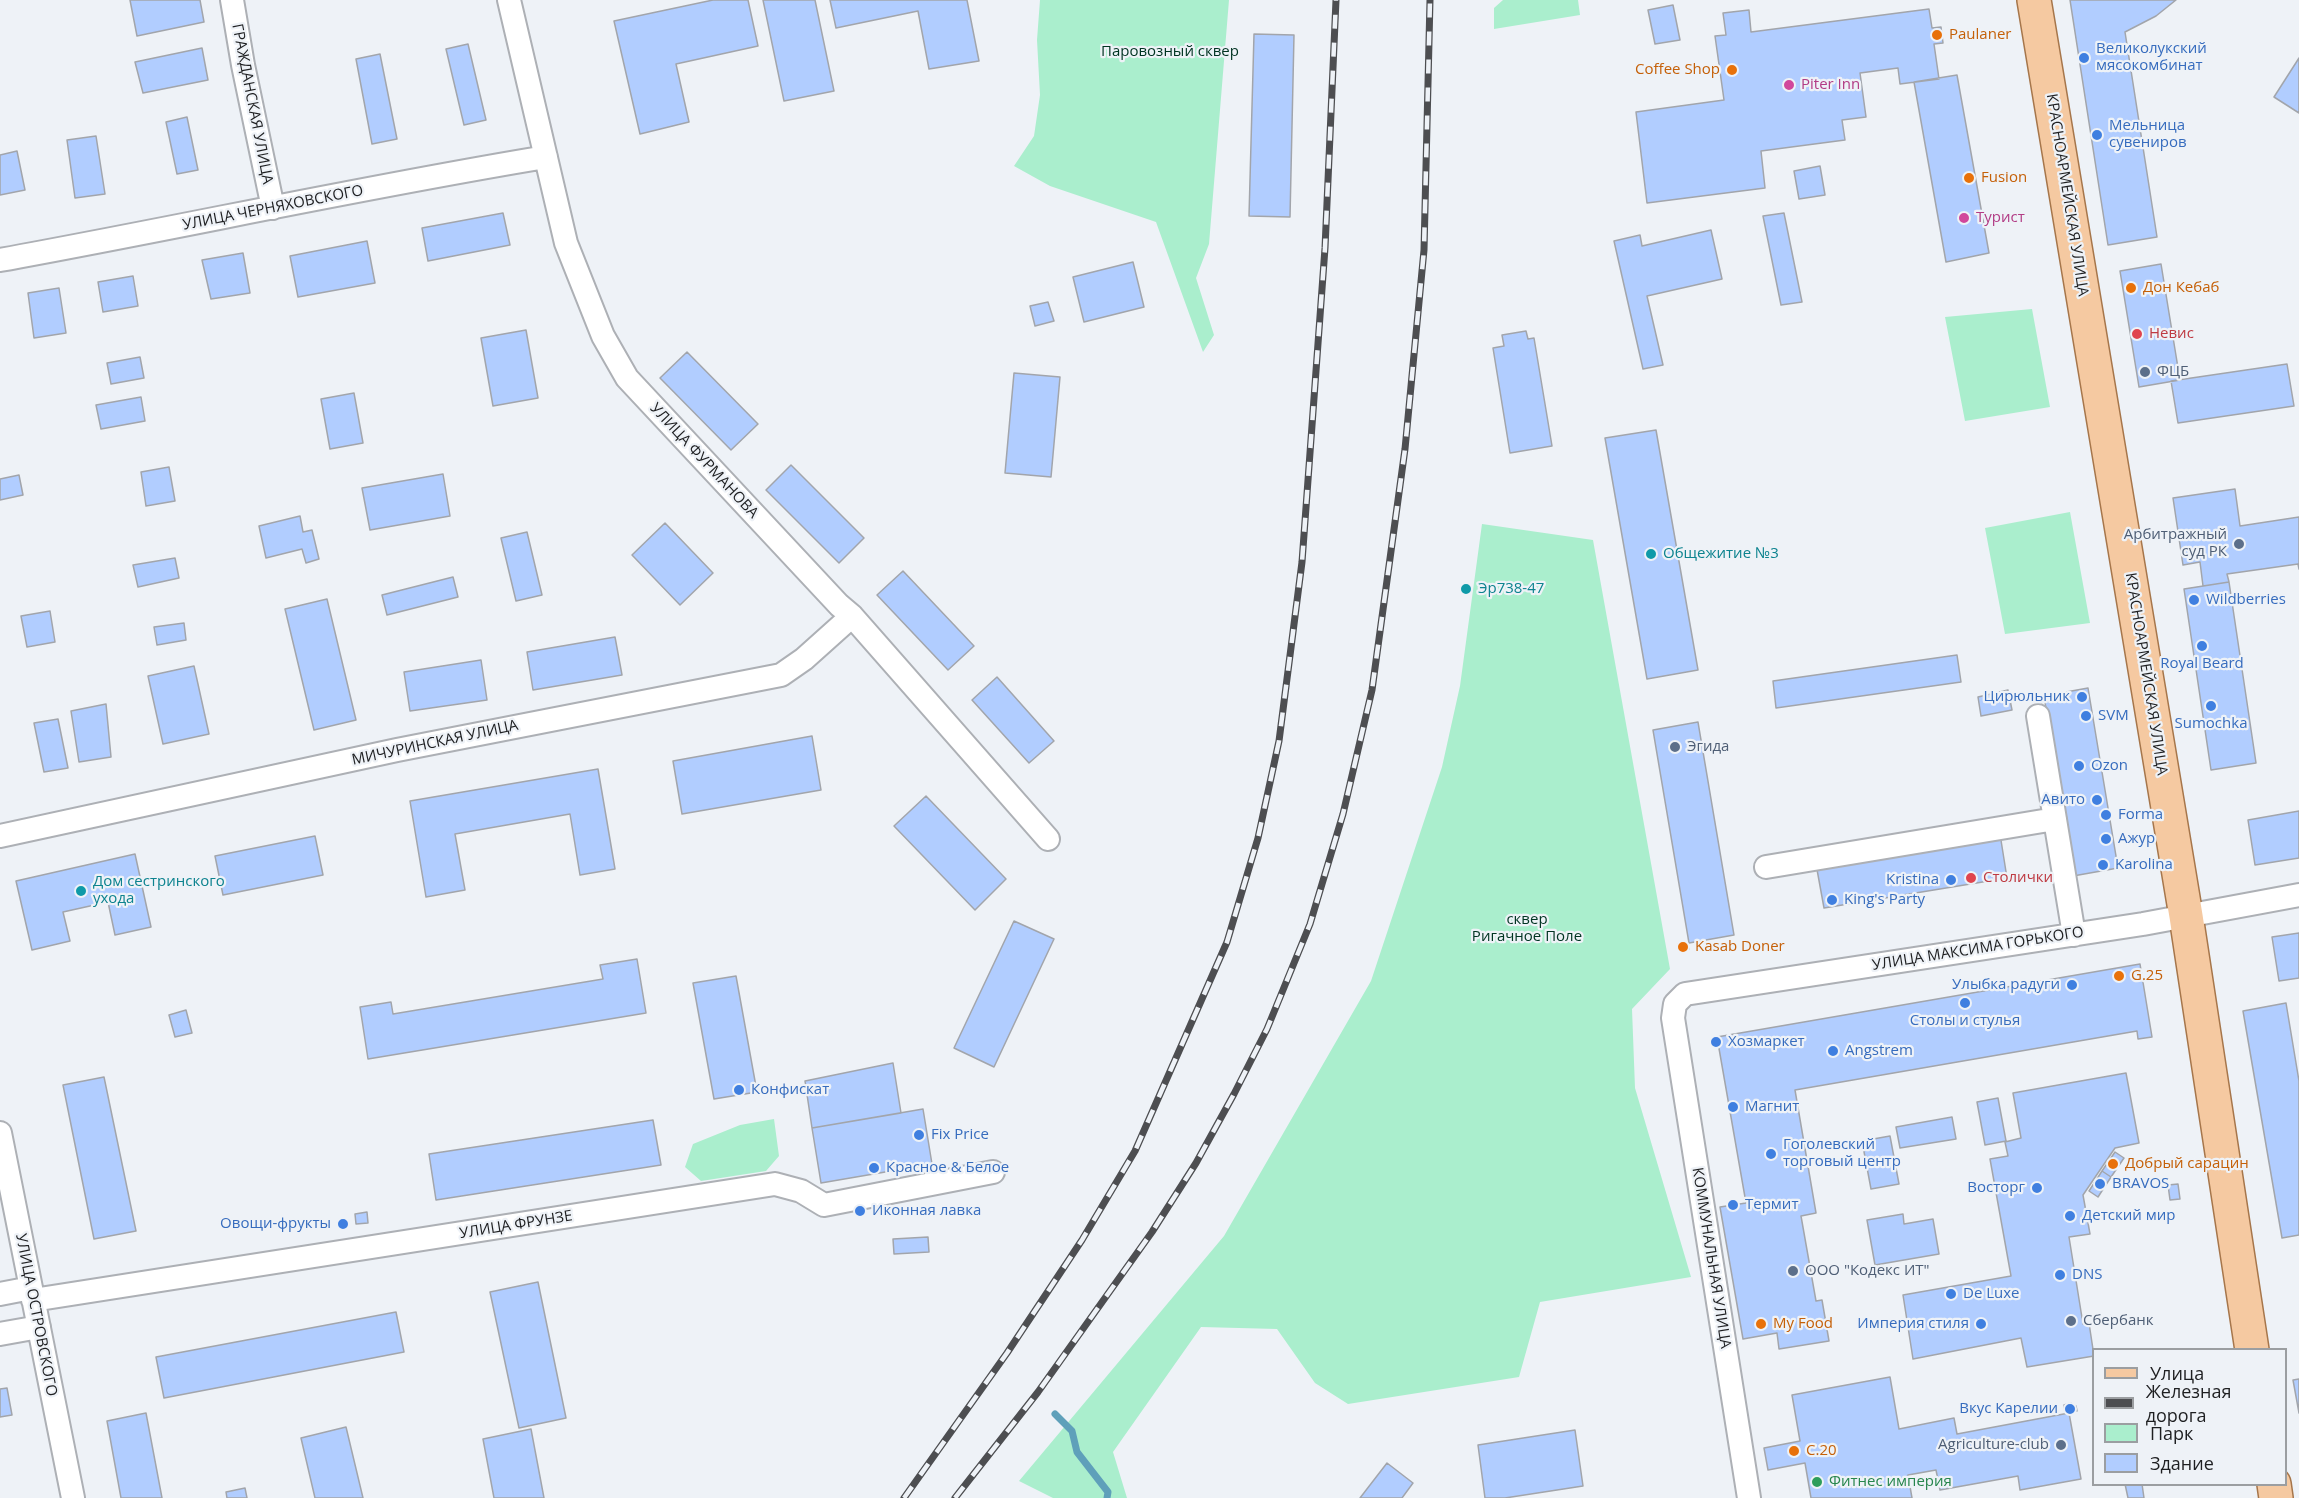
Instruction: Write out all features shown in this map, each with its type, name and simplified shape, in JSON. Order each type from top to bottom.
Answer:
[{"type":"main road","name":"КРАСНОАРМЕЙСКАЯ УЛИЦА","points":[[2034,0],[2186,916],[2252,1348]]},
{"type":"street","name":"ГРАЖДАНСКАЯ УЛИЦА","points":[[232,0],[273,208]]},
{"type":"street","name":"УЛИЦА ФУРМАНОВА","points":[[509,0],[566,243],[603,336],[627,378],[838,605],[852,616],[1048,839]]},
{"type":"street","name":"УЛИЦА ЧЕРНЯХОВСКОГО","points":[[0,260],[448,173],[546,157]]},
{"type":"street","name":"МИЧУРИНСКАЯ УЛИЦА","points":[[0,836],[397,750],[781,675],[804,659],[852,616]]},
{"type":"street","points":[[2038,716],[2074,935]]},
{"type":"street","points":[[1766,867],[2055,819]]},
{"type":"street","name":"УЛИЦА МАКСИМА ГОРЬКОГО","points":[[1673,1018],[1675,1004],[1685,994],[2074,935],[2299,895]]},
{"type":"street","name":"КОММУНАЛЬНАЯ УЛИЦА","points":[[1673,1018],[1749,1498]]},
{"type":"street","name":"УЛИЦА ОСТРОВСКОГО","points":[[0,1133],[73,1498]]},
{"type":"street","name":"УЛИЦА ФРУНЗЕ","points":[[0,1294],[32,1294],[775,1184],[801,1191],[824,1205],[993,1172]]},
{"type":"street","points":[[0,1334],[39,1327]]},
{"type":"green space","name":"Паровозный сквер","points":[[1040,0],[1229,0],[1209,244],[1196,278],[1214,335],[1203,352],[1156,222],[1050,186],[1014,166],[1034,136],[1040,95],[1037,40]]},
{"type":"green space","points":[[1503,0],[1578,0],[1580,15],[1494,29],[1494,8]]},
{"type":"green space","points":[[2032,309],[2050,407],[1965,421],[1945,317]]},
{"type":"green space","points":[[2070,512],[2090,623],[2005,634],[1985,528]]},
{"type":"green space","name":"сквер Ригачное Поле","points":[[1482,524],[1593,540],[1670,969],[1632,1009],[1635,1088],[1691,1277],[1540,1302],[1519,1377],[1348,1404],[1315,1383],[1277,1329],[1201,1327],[1113,1452],[1127,1498],[1053,1498],[1019,1481],[1224,1236],[1371,981],[1442,767],[1460,686]]},
{"type":"green space","points":[[774,1119],[779,1156],[766,1171],[701,1181],[685,1167],[693,1144],[740,1125]]},
{"type":"building","points":[[130,0],[200,0],[204,22],[137,36]]},
{"type":"building","points":[[713,0],[748,0],[758,46],[676,64],[689,122],[640,134],[614,21]]},
{"type":"building","points":[[763,0],[815,0],[834,91],[784,101]]},
{"type":"building","points":[[830,0],[967,0],[979,61],[929,69],[918,11],[836,28]]},
{"type":"building","points":[[2070,0],[2176,0],[2156,16],[2125,32],[2157,237],[2108,245]]},
{"type":"building","points":[[1673,5],[1680,40],[1655,44],[1648,10]]},
{"type":"building","points":[[1929,9],[1932,28],[1941,27],[1943,43],[1934,44],[1939,79],[1900,84],[1898,68],[1860,73],[1866,117],[1842,120],[1845,140],[1761,151],[1765,188],[1647,203],[1636,112],[1724,100],[1715,36],[1726,35],[1723,13],[1749,10],[1751,32]]},
{"type":"building","points":[[1254,34],[1294,35],[1290,217],[1249,216]]},
{"type":"building","points":[[468,44],[486,120],[464,125],[446,49]]},
{"type":"building","points":[[202,48],[208,80],[143,93],[135,62]]},
{"type":"building","points":[[380,54],[397,139],[372,144],[356,59]]},
{"type":"building","points":[[2299,58],[2299,113],[2274,97]]},
{"type":"building","points":[[1957,75],[1989,253],[1946,262],[1914,82]]},
{"type":"building","points":[[187,117],[198,170],[177,174],[166,122]]},
{"type":"building","points":[[96,136],[105,194],[75,198],[67,140]]},
{"type":"building","points":[[17,151],[25,190],[0,195],[0,155]]},
{"type":"building","points":[[1820,166],[1825,195],[1799,199],[1794,171]]},
{"type":"building","points":[[503,213],[510,245],[428,261],[422,228]]},
{"type":"building","points":[[1784,213],[1802,302],[1781,305],[1763,216]]},
{"type":"building","points":[[1711,230],[1722,279],[1647,296],[1663,365],[1643,369],[1614,241],[1640,235],[1642,246]]},
{"type":"building","points":[[367,241],[375,283],[298,297],[290,256]]},
{"type":"building","points":[[243,253],[250,293],[211,299],[202,260]]},
{"type":"building","points":[[1133,262],[1144,307],[1084,322],[1073,277]]},
{"type":"building","points":[[2161,264],[2180,380],[2139,387],[2120,271]]},
{"type":"building","points":[[133,276],[138,306],[103,312],[98,282]]},
{"type":"building","points":[[59,288],[66,333],[34,338],[28,293]]},
{"type":"building","points":[[1048,302],[1054,321],[1035,326],[1030,306]]},
{"type":"building","points":[[526,330],[538,398],[493,406],[481,338]]},
{"type":"building","points":[[1526,331],[1528,339],[1534,338],[1552,446],[1510,453],[1493,348],[1504,346],[1502,335]]},
{"type":"building","points":[[687,352],[758,424],[731,450],[660,378]]},
{"type":"building","points":[[140,357],[144,378],[111,384],[107,363]]},
{"type":"building","points":[[2287,364],[2294,406],[2178,423],[2171,381]]},
{"type":"building","points":[[1014,373],[1060,377],[1051,477],[1005,473]]},
{"type":"building","points":[[354,393],[363,443],[330,449],[321,399]]},
{"type":"building","points":[[141,397],[145,421],[101,429],[96,405]]},
{"type":"building","name":"Общежитие №3","points":[[1656,430],[1698,670],[1647,679],[1605,438]]},
{"type":"building","points":[[791,465],[864,538],[839,563],[766,490]]},
{"type":"building","points":[[169,467],[175,501],[146,506],[141,472]]},
{"type":"building","points":[[443,474],[450,516],[370,530],[362,488]]},
{"type":"building","points":[[19,475],[23,495],[0,500],[0,479]]},
{"type":"building","name":"Арбитражный суд РК","points":[[2235,489],[2240,526],[2299,517],[2299,569],[2298,564],[2227,574],[2229,582],[2203,586],[2200,562],[2183,565],[2173,498]]},
{"type":"building","points":[[300,516],[303,532],[312,530],[319,559],[306,563],[302,549],[266,558],[259,526]]},
{"type":"building","points":[[665,523],[713,573],[680,605],[632,555]]},
{"type":"building","points":[[527,532],[542,595],[516,601],[501,538]]},
{"type":"building","points":[[175,558],[179,578],[138,587],[133,565]]},
{"type":"building","points":[[903,571],[974,646],[948,670],[877,595]]},
{"type":"building","points":[[453,577],[458,597],[387,615],[382,595]]},
{"type":"building","points":[[2229,582],[2256,763],[2211,770],[2184,589]]},
{"type":"building","points":[[327,599],[356,720],[314,730],[285,609]]},
{"type":"building","points":[[50,611],[55,642],[27,647],[21,616]]},
{"type":"building","points":[[184,623],[186,640],[157,645],[154,627]]},
{"type":"building","points":[[615,637],[622,675],[533,690],[527,652]]},
{"type":"building","points":[[1957,655],[1961,682],[1776,708],[1773,681]]},
{"type":"building","points":[[481,660],[487,700],[410,711],[404,672]]},
{"type":"building","points":[[194,666],[209,734],[163,744],[148,676]]},
{"type":"building","points":[[997,677],[1054,741],[1029,763],[972,700]]},
{"type":"building","points":[[2088,688],[2118,868],[2073,876],[2044,696]]},
{"type":"building","points":[[2008,690],[2012,710],[1981,716],[1978,697]]},
{"type":"building","points":[[106,704],[111,757],[79,762],[71,711]]},
{"type":"building","points":[[58,719],[68,768],[44,772],[34,723]]},
{"type":"building","points":[[1698,722],[1734,935],[1689,943],[1653,730]]},
{"type":"building","points":[[812,736],[821,790],[682,814],[673,761]]},
{"type":"building","points":[[598,769],[615,869],[580,875],[570,814],[455,834],[465,890],[426,897],[410,801]]},
{"type":"building","points":[[926,796],[1006,879],[975,910],[894,826]]},
{"type":"building","points":[[2299,811],[2299,858],[2255,865],[2248,820]]},
{"type":"building","points":[[2000,834],[2007,878],[1824,908],[1816,864]]},
{"type":"building","points":[[315,836],[323,875],[223,895],[215,856]]},
{"type":"building","name":"Дом сестринского ухода","points":[[135,854],[151,927],[115,935],[108,902],[63,912],[70,941],[32,950],[16,881]]},
{"type":"building","points":[[1014,921],[1054,939],[994,1067],[954,1048]]},
{"type":"building","points":[[2299,933],[2299,978],[2279,981],[2272,937]]},
{"type":"building","name":"Kasab Doner","points":[[1687,943],[1689,949],[1679,951],[1678,944]]},
{"type":"building","points":[[637,959],[646,1013],[368,1059],[360,1007],[391,1002],[393,1014],[603,979],[600,965]]},
{"type":"building","name":"Гоголевский торговый центр","points":[[2140,964],[2152,1037],[2138,1039],[2137,1031],[1795,1090],[1816,1213],[1801,1216],[1816,1301],[1822,1300],[1829,1341],[1779,1349],[1777,1333],[1743,1339],[1720,1207],[1746,1203],[1717,1037]]},
{"type":"building","points":[[736,976],[757,1092],[714,1099],[693,983]]},
{"type":"building","points":[[2286,1003],[2299,1081],[2299,1235],[2282,1238],[2243,1011]]},
{"type":"building","points":[[186,1010],[192,1033],[175,1037],[169,1015]]},
{"type":"building","points":[[893,1063],[901,1113],[812,1128],[805,1081]]},
{"type":"building","points":[[2126,1073],[2139,1143],[2115,1148],[2083,1195],[2090,1234],[2069,1237],[2083,1324],[2089,1323],[2092,1356],[2027,1367],[2021,1338],[1913,1359],[1903,1295],[2011,1276],[1990,1159],[2008,1156],[2005,1142],[2021,1138],[2013,1093]]},
{"type":"building","points":[[104,1077],[136,1231],[94,1239],[63,1085]]},
{"type":"building","points":[[1998,1098],[2006,1141],[1985,1145],[1977,1102]]},
{"type":"building","points":[[923,1109],[932,1164],[821,1183],[812,1128]]},
{"type":"building","points":[[1952,1117],[1956,1139],[1900,1148],[1896,1127]]},
{"type":"building","points":[[653,1120],[661,1165],[436,1200],[429,1154]]},
{"type":"building","points":[[1890,1136],[1899,1184],[1871,1189],[1862,1141]]},
{"type":"building","name":"Добрый сарацин","points":[[2115,1152],[2124,1158],[2111,1177],[2102,1171]]},
{"type":"building","name":"BRAVOS","points":[[2102,1171],[2111,1177],[2098,1197],[2089,1191]]},
{"type":"building","points":[[2178,1184],[2180,1199],[2170,1200],[2168,1185]]},
{"type":"building","points":[[367,1212],[368,1223],[356,1224],[355,1214]]},
{"type":"building","points":[[1903,1214],[1904,1224],[1933,1219],[1939,1254],[1875,1265],[1867,1220]]},
{"type":"building","points":[[928,1237],[929,1252],[894,1254],[893,1239]]},
{"type":"building","points":[[538,1282],[566,1418],[519,1428],[490,1292]]},
{"type":"building","points":[[396,1312],[404,1352],[164,1398],[156,1357]]},
{"type":"building","points":[[1890,1377],[1899,1429],[1954,1418],[1957,1434],[2069,1413],[2081,1479],[2020,1490],[2018,1476],[1940,1490],[1936,1470],[1908,1475],[1912,1498],[1811,1498],[1805,1463],[1768,1470],[1764,1448],[1800,1441],[1792,1395]]},
{"type":"building","points":[[2299,1379],[2299,1413],[2293,1380]]},
{"type":"building","points":[[7,1388],[12,1415],[0,1417],[0,1389]]},
{"type":"building","name":"Вкус Карелии","points":[[2071,1403],[2071,1407],[2076,1406],[2077,1411],[2065,1412],[2064,1405]]},
{"type":"building","points":[[146,1413],[162,1498],[121,1498],[107,1421]]},
{"type":"building","points":[[346,1427],[363,1498],[315,1498],[301,1438]]},
{"type":"building","points":[[531,1429],[544,1498],[494,1498],[483,1439]]},
{"type":"building","points":[[1575,1430],[1583,1486],[1505,1498],[1485,1498],[1478,1445]]},
{"type":"building","points":[[1387,1463],[1413,1483],[1402,1498],[1360,1498]]},
{"type":"building","points":[[2125,1486],[2142,1486],[2144,1498],[2128,1498]]},
{"type":"building","points":[[245,1488],[247,1498],[227,1498],[226,1492]]},
{"type":"waterway","points":[[1055,1414],[1072,1431],[1077,1452],[1108,1492],[1107,1498]]},
{"type":"railway","points":[[904,1498],[1007,1353],[1082,1240],[1135,1151],[1227,942],[1258,838],[1279,741],[1302,562],[1325,248],[1336,0]]},
{"type":"railway","points":[[955,1498],[1038,1392],[1152,1232],[1196,1163],[1267,1029],[1310,924],[1343,814],[1372,690],[1405,449],[1424,250],[1430,0]]},
{"type":"place","name":"Paulaner","points":[[1937,35]]},
{"type":"place","name":"Великолукский мясокомбинат","points":[[2084,58]]},
{"type":"place","name":"Coffee Shop","points":[[1732,70]]},
{"type":"place","name":"Piter Inn","points":[[1789,85]]},
{"type":"place","name":"Мельница сувениров","points":[[2097,135]]},
{"type":"place","name":"Fusion","points":[[1969,178]]},
{"type":"place","name":"Турист","points":[[1964,218]]},
{"type":"place","name":"Дон Кебаб","points":[[2131,288]]},
{"type":"place","name":"Невис","points":[[2137,334]]},
{"type":"place","name":"ФЦБ","points":[[2145,372]]},
{"type":"place","name":"Арбитражный суд РК","points":[[2239,544]]},
{"type":"place","name":"Общежитие №3","points":[[1651,554]]},
{"type":"place","name":"Эр738-47","points":[[1466,589]]},
{"type":"place","name":"Wildberries","points":[[2194,600]]},
{"type":"place","name":"Royal Beard","points":[[2202,646]]},
{"type":"place","name":"Цирюльник","points":[[2082,697]]},
{"type":"place","name":"Sumochka","points":[[2211,706]]},
{"type":"place","name":"SVM","points":[[2086,716]]},
{"type":"place","name":"Эгида","points":[[1675,747]]},
{"type":"place","name":"Ozon","points":[[2079,766]]},
{"type":"place","name":"Авито","points":[[2097,800]]},
{"type":"place","name":"Forma","points":[[2106,815]]},
{"type":"place","name":"Ажур","points":[[2106,839]]},
{"type":"place","name":"Karolina","points":[[2103,865]]},
{"type":"place","name":"Столички","points":[[1971,878]]},
{"type":"place","name":"Kristina","points":[[1951,880]]},
{"type":"place","name":"Дом сестринского ухода","points":[[81,891]]},
{"type":"place","name":"King's Party","points":[[1832,900]]},
{"type":"place","name":"Kasab Doner","points":[[1683,947]]},
{"type":"place","name":"G.25","points":[[2119,976]]},
{"type":"place","name":"Улыбка радуги","points":[[2072,985]]},
{"type":"place","name":"Столы и стулья","points":[[1965,1003]]},
{"type":"place","name":"Хозмаркет","points":[[1716,1042]]},
{"type":"place","name":"Angstrem","points":[[1833,1051]]},
{"type":"place","name":"Конфискат","points":[[739,1090]]},
{"type":"place","name":"Магнит","points":[[1733,1107]]},
{"type":"place","name":"Fix Price","points":[[919,1135]]},
{"type":"place","name":"Гоголевский торговый центр","points":[[1771,1154]]},
{"type":"place","name":"Добрый сарацин","points":[[2113,1164]]},
{"type":"place","name":"Красное & Белое","points":[[874,1168]]},
{"type":"place","name":"BRAVOS","points":[[2100,1184]]},
{"type":"place","name":"Восторг","points":[[2037,1188]]},
{"type":"place","name":"Термит","points":[[1733,1205]]},
{"type":"place","name":"Иконная лавка","points":[[860,1211]]},
{"type":"place","name":"Детский мир","points":[[2070,1216]]},
{"type":"place","name":"Овощи-фрукты","points":[[343,1224]]},
{"type":"place","name":"ООО \"Кодекс ИТ\"","points":[[1793,1271]]},
{"type":"place","name":"DNS","points":[[2060,1275]]},
{"type":"place","name":"De Luxe","points":[[1951,1294]]},
{"type":"place","name":"Сбербанк","points":[[2071,1321]]},
{"type":"place","name":"My Food","points":[[1761,1324]]},
{"type":"place","name":"Империя стиля","points":[[1981,1324]]},
{"type":"place","name":"Вкус Карелии","points":[[2070,1409]]},
{"type":"place","name":"Agriculture-club","points":[[2061,1445]]},
{"type":"place","name":"C.20","points":[[1794,1451]]},
{"type":"place","name":"Фитнес империя","points":[[1817,1482]]}]
